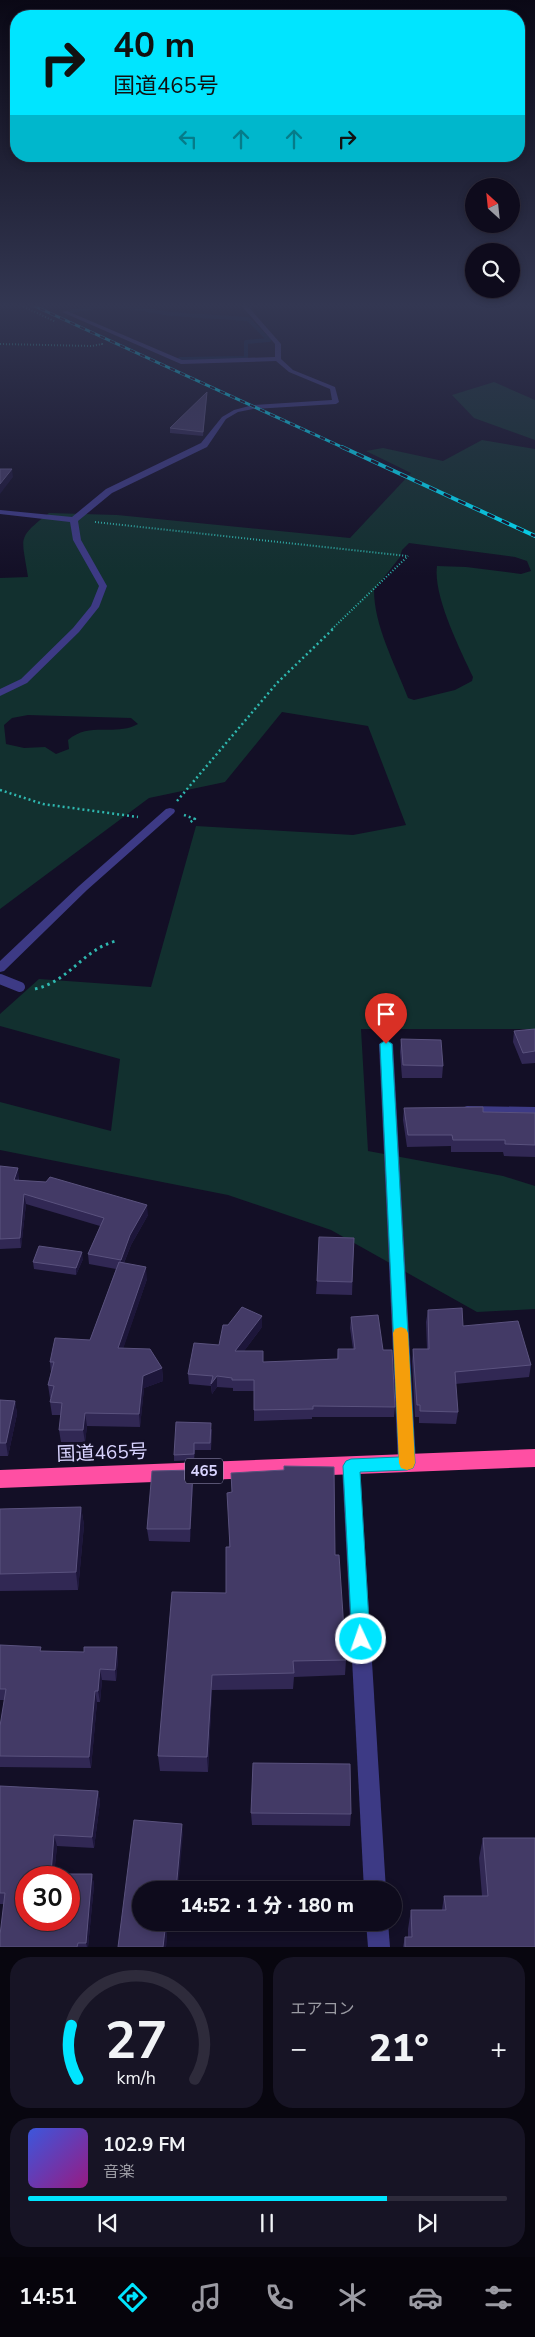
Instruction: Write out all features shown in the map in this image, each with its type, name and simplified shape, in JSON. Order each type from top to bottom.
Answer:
[{"type":"highway","name":"国道465号","points":[[0,1479],[535,1458]]},
{"type":"street","points":[[0,512],[74,520],[109,491],[204,445],[224,418],[236,411],[253,407],[336,402],[334,395]]},
{"type":"street","points":[[0,693],[24,681],[76,630],[95,606],[103,586],[77,540],[74,520]]},
{"type":"street","points":[[0,968],[83,888],[170,811]]},
{"type":"street","points":[[386,1044],[394,1110],[407,1463]]},
{"type":"street","points":[[457,1111],[535,1112]]},
{"type":"street","points":[[351,1466],[374,1881]]},
{"type":"street","points":[[378,1931],[379,1947]]},
{"type":"lane","points":[[0,979],[20,987]]},
{"type":"path","points":[[74,520],[408,556],[277,683],[184,794]]},
{"type":"path","points":[[0,790],[43,804],[159,821]]},
{"type":"path","points":[[20,987],[29,990],[43,988],[58,982],[94,947],[116,941]]},
{"type":"green space","points":[[452,395],[523,395],[535,400],[535,440],[474,418]]},
{"type":"green space","points":[[482,440],[535,449],[535,1029],[361,1029],[368,1151],[503,1176],[535,1186],[535,1309],[477,1312],[331,1230],[228,1195],[0,1150],[0,1102],[111,1131],[120,1059],[0,1026],[0,1014],[39,979],[151,987],[196,826],[353,835],[406,825],[368,726],[282,712],[225,782],[149,798],[0,909],[0,578],[28,577],[23,546],[26,534],[49,513],[117,515],[350,538],[411,473],[366,451],[383,448],[443,461]],"holes":[[[409,543],[515,557],[527,561],[531,571],[521,574],[466,567],[437,566],[439,592],[443,607],[473,677],[472,681],[455,690],[414,700],[408,698],[386,645],[377,617],[374,590]],[[28,715],[131,718],[138,724],[129,728],[93,730],[76,734],[68,740],[69,749],[56,754],[45,747],[24,748],[6,744],[4,725],[12,718]]]},
{"type":"building","points":[[204,395],[207,395],[203,432],[170,428]]},
{"type":"building","points":[[0,469],[12,469],[0,484]]},
{"type":"building","points":[[535,1029],[535,1051],[523,1053],[514,1031]]},
{"type":"building","points":[[401,1039],[441,1040],[443,1066],[403,1065]]},
{"type":"building","points":[[483,1107],[483,1112],[535,1113],[535,1145],[505,1144],[505,1140],[453,1140],[452,1135],[408,1135],[404,1108]]},
{"type":"building","points":[[0,1166],[18,1168],[14,1180],[46,1182],[50,1177],[147,1205],[130,1235],[121,1260],[88,1254],[104,1218],[24,1194],[20,1238],[0,1239]]},
{"type":"building","points":[[319,1237],[354,1238],[352,1282],[317,1281]]},
{"type":"building","points":[[39,1246],[82,1252],[76,1268],[33,1262]]},
{"type":"building","points":[[119,1262],[146,1267],[118,1348],[150,1349],[162,1368],[143,1376],[139,1414],[85,1413],[83,1430],[59,1430],[62,1403],[50,1402],[54,1386],[48,1385],[54,1362],[50,1362],[55,1338],[90,1340]]},
{"type":"building","points":[[242,1307],[262,1316],[235,1351],[263,1351],[263,1362],[338,1359],[338,1349],[355,1349],[351,1317],[378,1315],[383,1350],[392,1350],[395,1407],[313,1406],[313,1409],[254,1410],[254,1380],[232,1380],[232,1378],[217,1376],[211,1384],[213,1376],[188,1374],[194,1343],[219,1345],[223,1325],[228,1325]]},
{"type":"building","points":[[462,1308],[463,1326],[518,1321],[531,1365],[455,1372],[458,1412],[420,1411],[420,1405],[417,1405],[413,1349],[429,1349],[428,1310]]},
{"type":"building","points":[[0,1400],[15,1401],[6,1443],[0,1443]]},
{"type":"building","points":[[176,1422],[211,1423],[210,1443],[194,1443],[194,1454],[174,1455]]},
{"type":"building","points":[[284,1466],[334,1467],[335,1555],[339,1555],[346,1660],[293,1661],[294,1673],[212,1675],[207,1757],[158,1756],[172,1592],[226,1593],[226,1547],[230,1547],[227,1493],[232,1492],[231,1473],[284,1470]]},
{"type":"building","points":[[193,1470],[190,1529],[147,1529],[152,1471]]},
{"type":"building","points":[[81,1507],[76,1572],[0,1574],[0,1509]]},
{"type":"building","points":[[0,1645],[41,1647],[40,1651],[84,1652],[84,1647],[117,1647],[115,1670],[100,1669],[98,1691],[95,1691],[89,1757],[0,1756],[0,1726],[6,1689],[0,1689]]},
{"type":"building","points":[[253,1763],[350,1764],[351,1814],[251,1813]]},
{"type":"building","points":[[0,1786],[98,1791],[92,1837],[54,1835],[52,1866],[15,1866],[15,1931],[80,1931],[80,1874],[92,1874],[86,1943],[78,1943],[77,1947],[0,1947],[5,1893],[0,1893]]},
{"type":"building","points":[[134,1820],[182,1824],[177,1881],[132,1881],[132,1931],[165,1931],[163,1947],[118,1947]]},
{"type":"building","points":[[483,1838],[535,1838],[535,1947],[405,1947],[405,1937],[412,1937],[411,1910],[446,1910],[444,1896],[488,1896]]},
{"type":"railway","points":[[228,395],[344,448]]},
{"type":"railway","points":[[342,447],[535,536]]},
{"type":"slow traffic","points":[[401,1333],[407,1463]]},
{"type":"route","points":[[361,1639],[351,1466],[407,1463],[386,1044]]}]
